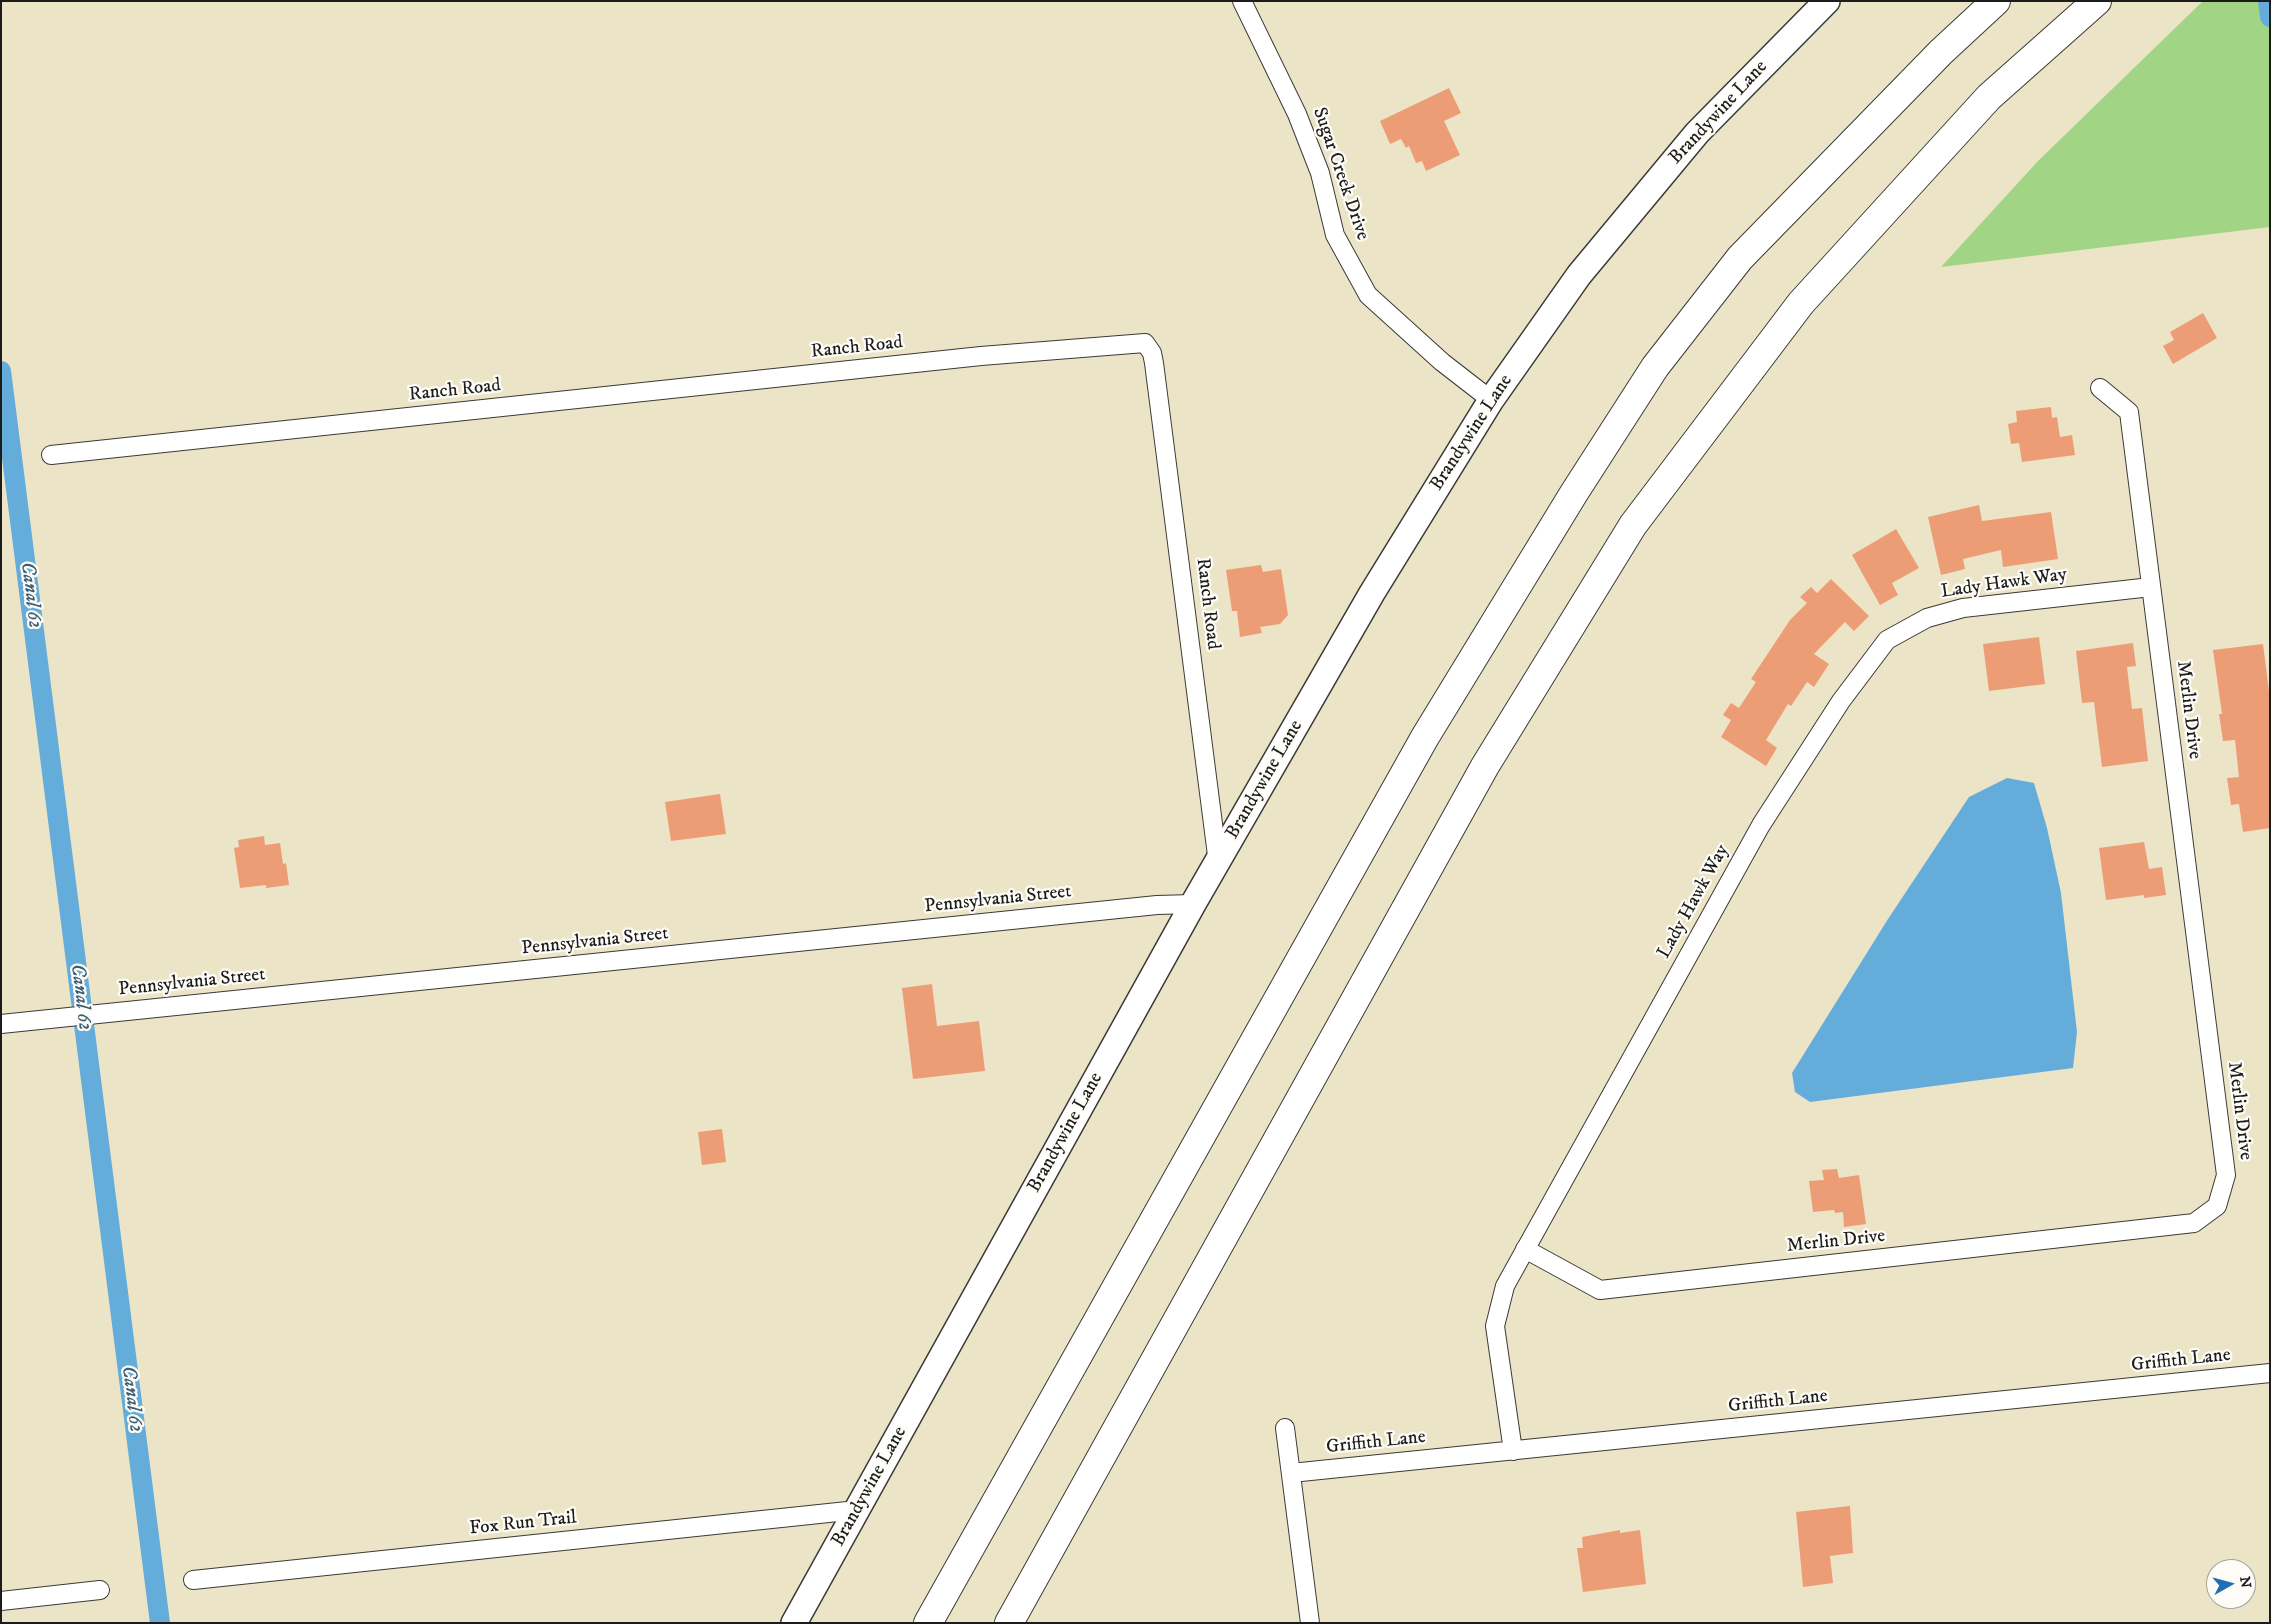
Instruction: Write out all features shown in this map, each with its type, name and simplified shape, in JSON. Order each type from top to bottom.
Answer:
[{"type":"highway","points":[[928,1623],[1425,737],[1574,493],[1655,367],[1740,258],[1941,52],[1996,1]]},
{"type":"highway","points":[[1009,1623],[1485,766],[1633,526],[1801,303],[1989,97],[2097,1]]},
{"type":"street","name":"Sugar Creek Drive","points":[[1242,1],[1297,114],[1320,174],[1335,235],[1368,295],[1442,362],[1491,400]]},
{"type":"street","name":"Brandywine Lane","points":[[794,1623],[1193,904],[1372,592],[1491,400],[1579,275],[1697,133],[1827,1]]},
{"type":"street","name":"Ranch Road","points":[[51,455],[972,357],[1145,343],[1152,353],[1155,372],[1218,863]]},
{"type":"street","name":"Merlin Drive","points":[[1526,1249],[1600,1290],[2194,1223],[2218,1206],[2226,1175],[2129,412],[2100,388]]},
{"type":"street","name":"Lady Hawk Way","points":[[1513,1451],[1494,1326],[1505,1286],[1761,825],[1841,702],[1887,640],[1927,618],[1963,608],[2151,587]]},
{"type":"street","name":"Pennsylvania Street","points":[[1,1024],[1137,907],[1193,904]]},
{"type":"street","name":"Griffith Lane","points":[[1291,1473],[2270,1373]]},
{"type":"street","points":[[1285,1428],[1310,1623]]},
{"type":"street","name":"Fox Run Trail","points":[[193,1580],[857,1510]]},
{"type":"street","points":[[1,1601],[100,1590]]},
{"type":"green space","points":[[2203,1],[2270,1],[2270,227],[1941,267],[2038,161]]},
{"type":"water","points":[[2007,778],[2034,783],[2047,828],[2061,893],[2077,1032],[2073,1068],[1810,1102],[1795,1092],[1792,1073],[1888,919],[1969,797]]},
{"type":"building","points":[[1449,88],[1461,113],[1444,121],[1460,155],[1426,171],[1422,161],[1416,163],[1409,146],[1406,148],[1401,139],[1390,144],[1380,121]]},
{"type":"building","points":[[2203,313],[2217,338],[2173,364],[2163,346],[2174,340],[2170,332]]},
{"type":"building","points":[[2051,407],[2052,418],[2057,417],[2060,437],[2072,435],[2075,455],[2022,462],[2019,443],[2011,444],[2008,424],[2017,422],[2016,411]]},
{"type":"building","points":[[1979,505],[1982,521],[2051,512],[2058,559],[2003,567],[2001,550],[1963,559],[1965,569],[1941,575],[1928,517]]},
{"type":"building","points":[[1896,529],[1919,568],[1892,583],[1898,595],[1880,605],[1852,555]]},
{"type":"building","points":[[1261,565],[1263,572],[1281,569],[1288,615],[1280,624],[1260,627],[1262,633],[1240,637],[1237,611],[1232,611],[1226,570]]},
{"type":"building","points":[[1831,579],[1869,616],[1854,631],[1845,622],[1814,654],[1829,664],[1814,687],[1807,682],[1791,706],[1788,704],[1766,740],[1777,748],[1766,766],[1721,737],[1731,720],[1723,715],[1731,703],[1739,708],[1756,682],[1751,679],[1790,620],[1807,603],[1800,597],[1811,587],[1817,593]]},
{"type":"building","points":[[2039,637],[2045,684],[1989,691],[1983,644]]},
{"type":"building","points":[[2133,643],[2136,666],[2127,667],[2132,709],[2142,708],[2148,761],[2102,767],[2094,702],[2082,703],[2076,651]]},
{"type":"building","points":[[2263,644],[2270,699],[2270,828],[2243,832],[2239,804],[2231,805],[2227,778],[2239,777],[2235,740],[2223,741],[2219,714],[2222,714],[2213,650]]},
{"type":"building","points":[[720,794],[726,834],[671,841],[665,802]]},
{"type":"building","points":[[264,836],[265,845],[280,843],[283,864],[286,863],[289,885],[266,888],[266,885],[240,888],[234,848],[239,847],[238,840]]},
{"type":"building","points":[[2144,842],[2149,869],[2162,867],[2166,895],[2144,898],[2144,895],[2106,900],[2099,848]]},
{"type":"building","points":[[932,984],[937,1026],[979,1021],[985,1071],[913,1079],[902,988]]},
{"type":"building","points":[[722,1129],[726,1162],[702,1165],[698,1132]]},
{"type":"building","points":[[1837,1169],[1839,1178],[1859,1175],[1866,1224],[1844,1227],[1843,1212],[1835,1213],[1834,1210],[1813,1212],[1809,1181],[1824,1180],[1822,1170]]},
{"type":"building","points":[[1850,1506],[1853,1553],[1830,1556],[1833,1583],[1803,1587],[1796,1512]]},
{"type":"building","points":[[1620,1530],[1620,1533],[1640,1530],[1646,1584],[1583,1592],[1577,1548],[1583,1548],[1582,1537]]},
{"type":"waterway","points":[[2268,1],[2270,17]]},
{"type":"waterway","name":"Canal 62","points":[[1,371],[160,1623]]}]
